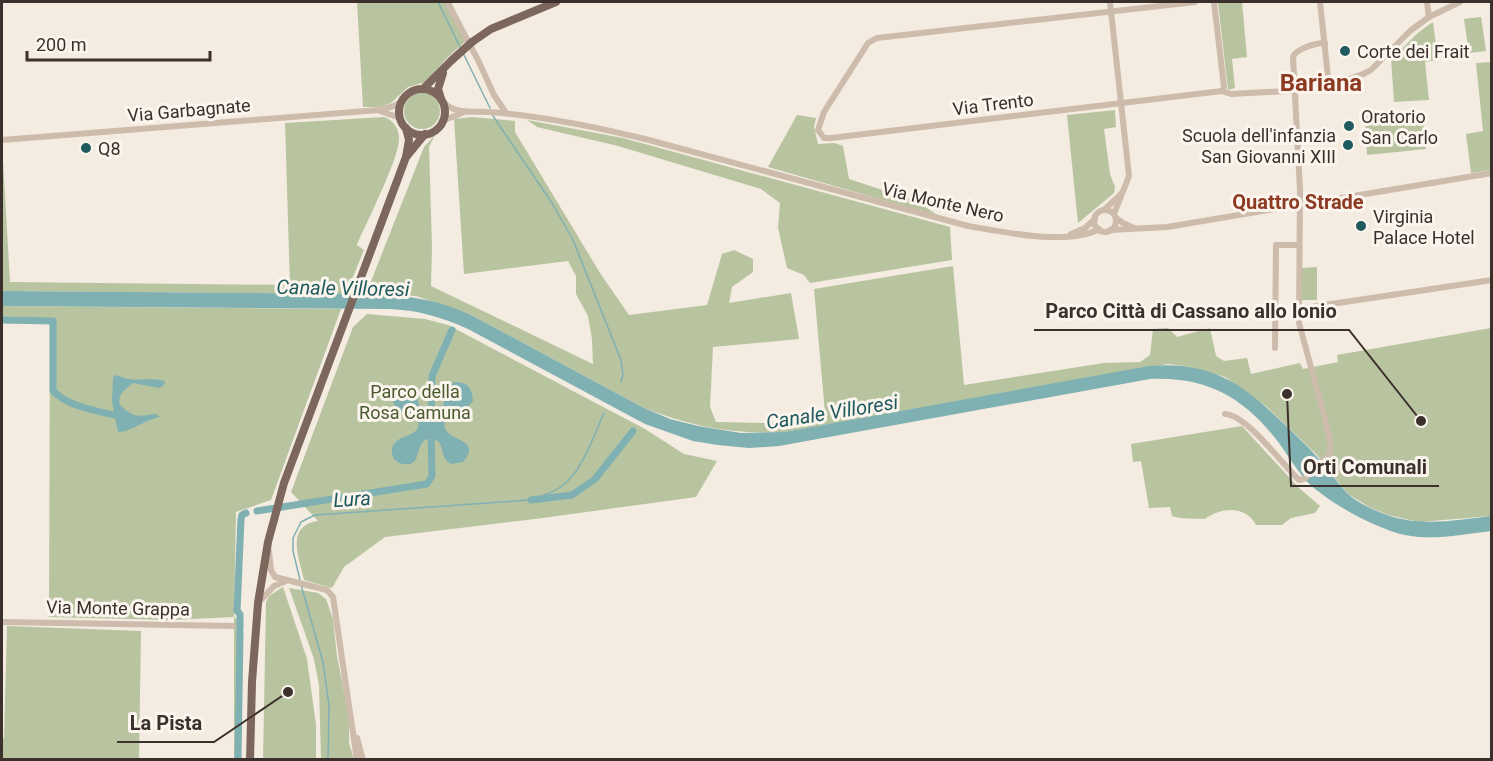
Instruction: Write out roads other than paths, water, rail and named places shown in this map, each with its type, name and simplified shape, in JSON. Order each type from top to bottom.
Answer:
[{"type":"main road","points":[[423,89],[472,42],[490,29],[556,2]]},
{"type":"main road","points":[[406,157],[425,134],[438,128],[442,122],[444,111],[438,89],[446,67]]},
{"type":"main road","points":[[250,759],[252,682],[258,603],[268,542],[284,483],[406,157],[409,140],[400,117],[402,100],[411,92],[423,89],[434,92],[441,100]]},
{"type":"main road","points":[[406,128],[411,132],[425,134]]},
{"type":"street","points":[[447,2],[494,95],[506,113]]},
{"type":"street","points":[[1110,2],[1129,176],[1115,216],[1115,225],[1110,230]]},
{"type":"street","points":[[1111,11],[1195,2]]},
{"type":"street","points":[[1214,2],[1224,87],[1222,91]]},
{"type":"street","points":[[1320,2],[1329,87]]},
{"type":"street","points":[[1428,2],[1429,17]]},
{"type":"street","name":"Via Trento","points":[[1111,11],[877,38],[868,43],[824,112],[818,125],[820,135],[824,138],[831,138],[1222,91],[1232,94],[1329,87],[1371,70],[1393,46],[1429,17],[1460,2]]},
{"type":"street","points":[[1225,414],[1236,416],[1272,450],[1298,479],[1304,479],[1327,458],[1331,451],[1299,323],[1299,204],[1293,53],[1324,43]]},
{"type":"street","name":"Via Garbagnate","points":[[2,140],[379,110],[394,106],[402,100]]},
{"type":"street","points":[[441,100],[452,109],[506,113]]},
{"type":"street","name":"Via Garbagnate","points":[[379,110],[400,117]]},
{"type":"street","points":[[442,122],[468,111]]},
{"type":"street","name":"Via Monte Nero","points":[[506,113],[573,123],[649,140],[968,226],[1017,234],[1068,236],[1083,235],[1099,229]]},
{"type":"street","points":[[1095,219],[1095,225],[1099,229],[1140,229],[1197,222],[1491,173]]},
{"type":"street","points":[[1068,236],[1082,230],[1123,192]]},
{"type":"street","points":[[1104,210],[1110,211],[1123,224],[1140,229]]},
{"type":"street","points":[[1275,348],[1276,245],[1299,245]]},
{"type":"street","points":[[1298,309],[1491,280]]},
{"type":"street","points":[[268,542],[271,570],[275,577],[327,590],[333,597],[357,759]]},
{"type":"street","points":[[258,603],[274,586],[286,581]]},
{"type":"street","name":"Via Monte Grappa","points":[[2,622],[233,626]]},
{"type":"street","points":[[350,708],[363,759]]},
{"type":"water","points":[[2,291],[366,294],[421,299],[473,316],[642,407],[670,419],[741,433],[784,432],[1149,366],[1189,367],[1223,377],[1252,396],[1305,444],[1347,493],[1361,503],[1387,515],[1413,521],[1439,522],[1491,516],[1491,531],[1416,537],[1393,532],[1365,520],[1336,504],[1312,486],[1266,427],[1238,402],[1207,386],[1189,381],[1150,379],[779,446],[749,448],[693,441],[645,424],[468,329],[419,313],[389,309],[2,306]]},
{"type":"water","points":[[117,375],[135,380],[165,381],[164,385],[159,388],[133,383],[122,392],[120,398],[120,405],[133,415],[156,414],[160,417],[118,432],[112,401],[113,377]]},
{"type":"water","points":[[455,382],[463,383],[468,387],[473,401],[464,411],[448,415],[445,424],[446,431],[469,447],[469,453],[463,462],[451,464],[448,462],[439,442],[431,438],[423,442],[413,463],[403,464],[396,461],[392,454],[394,445],[398,440],[414,432],[418,428],[418,423],[415,415],[397,409],[394,403],[396,392],[401,387],[414,390],[420,407],[433,411],[443,405],[447,389]]},
{"type":"waterway","name":"Lura","points":[[438,2],[461,49]]},
{"type":"waterway","name":"Lura","points":[[463,53],[490,108]]},
{"type":"waterway","name":"Lura","points":[[493,116],[552,203],[573,240],[621,360],[623,374],[621,382]]},
{"type":"waterway","points":[[2,320],[53,321],[53,391],[66,401],[115,415]]},
{"type":"waterway","points":[[431,419],[432,376],[452,330]]},
{"type":"waterway","name":"Lura","points":[[300,580],[293,551],[293,538],[301,522],[315,515],[531,500],[543,496],[562,486],[576,472],[604,413]]},
{"type":"waterway","points":[[257,511],[427,484],[432,476],[431,430]]},
{"type":"waterway","points":[[531,500],[572,495],[595,479],[633,431]]},
{"type":"waterway","points":[[240,629],[240,614],[237,611],[241,519],[246,513]]},
{"type":"waterway","name":"Lura","points":[[301,585],[323,662],[329,705],[328,760]]},
{"type":"waterway","points":[[238,760],[240,633]]},
{"type":"place","name":"Corte dei Frait","points":[[1345,51]]},
{"type":"place","name":"Oratorio San Carlo","points":[[1349,126]]},
{"type":"place","name":"Scuola dell'infanzia San Giovanni XIII","points":[[1348,145]]},
{"type":"place","name":"Q8","points":[[86,148]]},
{"type":"place","name":"Virginia Palace Hotel","points":[[1361,226]]},
{"type":"place","name":"Orti Comunali","points":[[1287,394]]},
{"type":"place","name":"Parco Città di Cassano allo Ionio","points":[[1421,421]]},
{"type":"place","name":"La Pista","points":[[288,692]]},
{"type":"district","name":"Bariana","points":[[1321,83]]},
{"type":"district","name":"Quattro Strade","points":[[1298,202]]},
{"type":"water label","name":"Canale Villoresi","points":[[343,288]]},
{"type":"water label","name":"Canale Villoresi","points":[[832,412]]},
{"type":"park label","name":"Parco della Rosa Camuna","points":[[415,401]]}]
